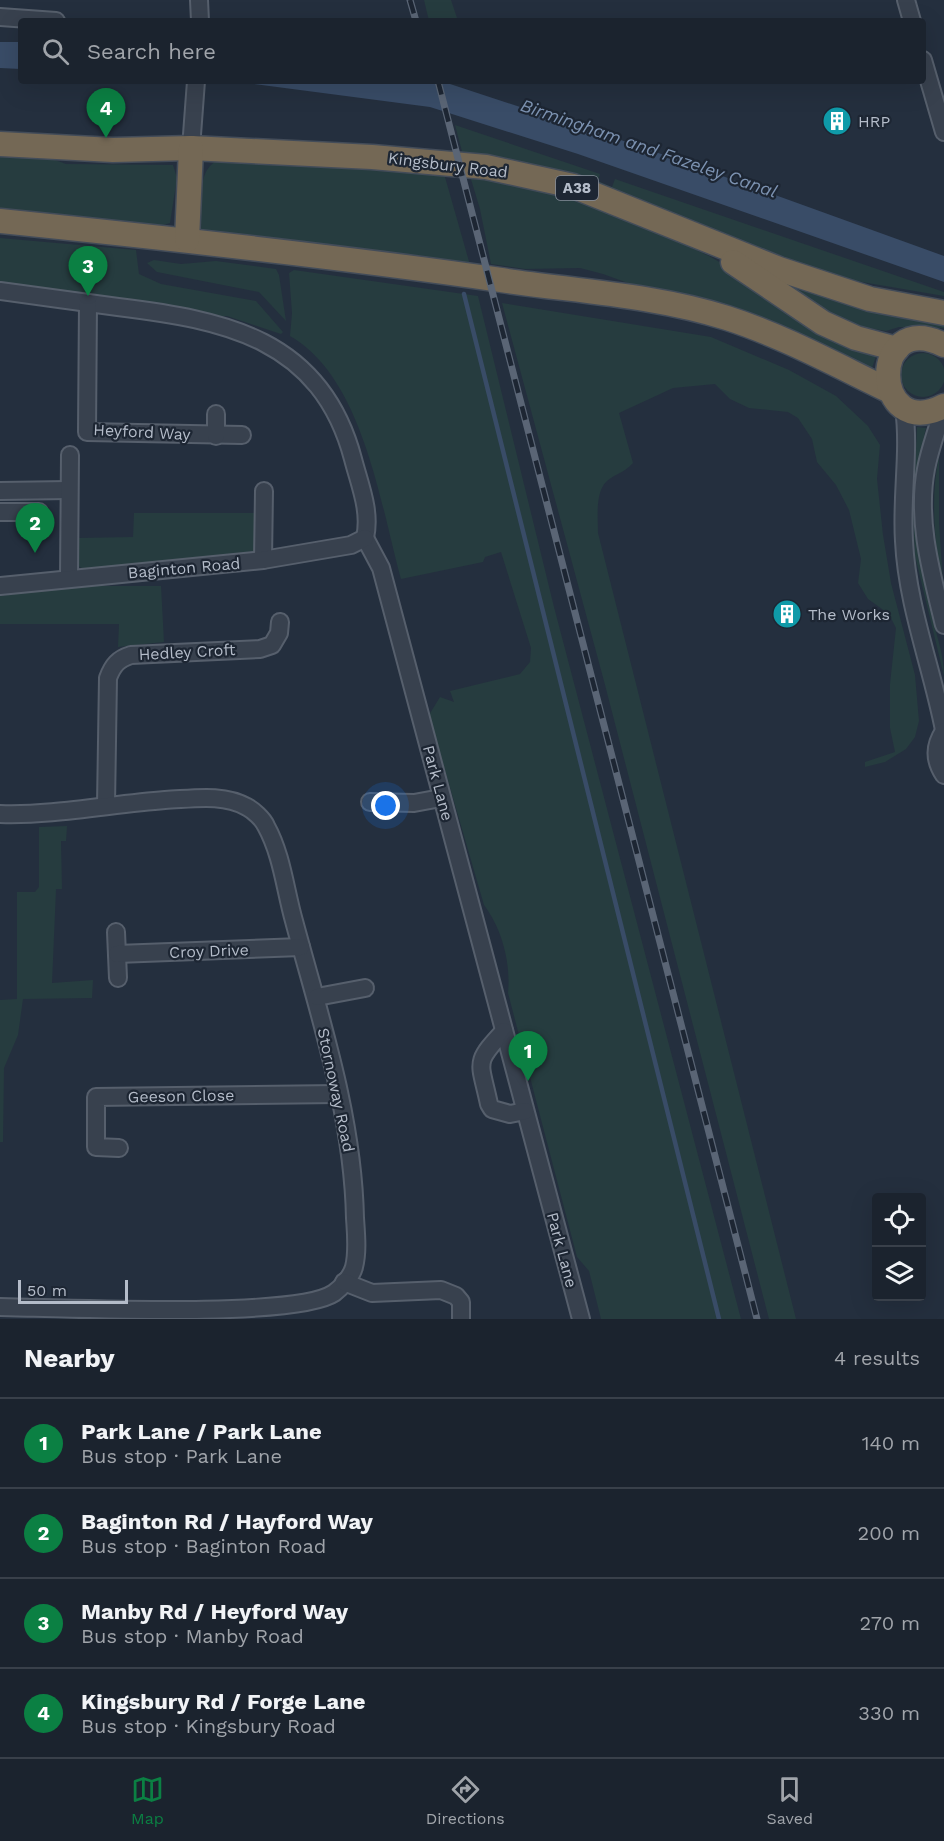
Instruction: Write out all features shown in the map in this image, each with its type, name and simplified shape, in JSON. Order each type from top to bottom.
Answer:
[{"type":"highway","name":"Kingsbury Road","points":[[0,144],[113,150],[191,148],[372,157],[486,167],[573,186],[778,269],[870,299],[915,310],[944,313]]},
{"type":"highway","points":[[187,240],[191,148]]},
{"type":"highway","points":[[0,221],[187,240],[399,266],[665,304],[726,318],[801,348],[920,413],[944,407]]},
{"type":"highway","name":"A38","points":[[691,234],[823,323],[856,338],[897,349]]},
{"type":"highway","points":[[897,400],[886,369],[897,349],[915,339],[925,338],[944,345]]},
{"type":"street","points":[[199,0],[200,18]]},
{"type":"street","points":[[906,0],[911,18]]},
{"type":"street","points":[[0,16],[22,18]]},
{"type":"street","points":[[926,70],[943,130]]},
{"type":"street","points":[[191,148],[196,85]]},
{"type":"street","points":[[0,291],[205,319],[230,327],[279,350],[319,388],[337,417],[350,449],[369,520],[365,538]]},
{"type":"street","name":"Heyford Way","points":[[88,303],[87,432],[242,435]]},
{"type":"street","points":[[897,400],[908,433],[904,492],[904,542],[912,593],[944,731],[936,748],[939,767],[944,775]]},
{"type":"street","points":[[944,407],[926,470],[924,494],[926,545],[944,625]]},
{"type":"street","name":"Heyford Way","points":[[216,414],[216,436]]},
{"type":"street","points":[[69,455],[69,578]]},
{"type":"street","points":[[39,512],[8,511],[6,491],[69,490]]},
{"type":"street","points":[[263,560],[264,491]]},
{"type":"street","name":"Baginton Road","points":[[0,586],[263,560],[351,545],[365,538]]},
{"type":"street","name":"Park Lane","points":[[365,538],[381,568],[441,798],[485,951],[504,1031],[581,1319]]},
{"type":"street","name":"Hedley Croft","points":[[106,805],[108,678],[113,666],[121,658],[131,655],[260,649],[272,645],[279,633],[280,622]]},
{"type":"street","points":[[370,802],[414,803],[441,798]]},
{"type":"street","name":"Stornoway Road","points":[[0,814],[19,815],[106,805],[214,799],[247,807],[265,823],[277,852],[301,947],[317,997],[354,1179],[354,1269],[335,1293],[318,1303],[188,1315],[0,1307]]},
{"type":"street","points":[[116,932],[118,978]]},
{"type":"street","name":"Croy Drive","points":[[117,954],[301,947]]},
{"type":"street","points":[[317,997],[365,988]]},
{"type":"street","points":[[504,1031],[483,1054],[480,1061],[489,1104],[492,1109],[510,1114],[525,1111]]},
{"type":"street","name":"Geeson Close","points":[[119,1148],[96,1147],[96,1097],[338,1095]]},
{"type":"street","points":[[344,1282],[372,1293],[441,1290],[456,1296],[460,1302],[460,1319]]},
{"type":"street","points":[[0,1307],[1,1319]]},
{"type":"green space","points":[[424,0],[451,0],[457,18],[428,18]]},
{"type":"green space","points":[[455,125],[600,174],[598,181],[612,187],[615,179],[944,292],[944,296],[815,274],[464,159]]},
{"type":"green space","points":[[0,152],[44,156],[66,164],[173,165],[177,178],[170,223],[160,226],[0,210]]},
{"type":"green space","points":[[217,161],[424,170],[445,177],[470,265],[206,234],[201,229],[203,181],[210,166]]},
{"type":"green space","points":[[470,176],[566,196],[622,215],[709,256],[877,353],[871,371],[603,274],[580,268],[525,269],[491,264],[480,209]]},
{"type":"green space","points":[[0,238],[136,250],[139,274],[161,284],[256,301],[283,332],[281,334],[227,316],[217,317],[0,285]]},
{"type":"green space","points":[[154,260],[181,264],[216,261],[276,269],[279,275],[286,321],[259,292],[157,272],[147,263]]},
{"type":"green space","points":[[294,270],[478,296],[554,607],[741,1319],[601,1319],[589,1271],[577,1257],[508,993],[508,970],[504,947],[496,925],[484,905],[429,715],[440,697],[454,702],[450,691],[520,674],[530,662],[531,648],[501,552],[485,557],[483,562],[401,579],[376,480],[352,411],[335,381],[315,355],[290,336],[292,313],[289,273]]},
{"type":"green space","points":[[793,287],[944,321],[944,328],[899,327],[886,331],[843,324],[792,289]]},
{"type":"green space","points":[[502,303],[711,337],[789,370],[836,396],[868,426],[880,445],[877,479],[883,535],[891,583],[915,675],[919,721],[915,737],[906,749],[885,762],[865,767],[865,762],[895,752],[890,728],[890,684],[896,628],[889,614],[868,599],[858,583],[861,559],[849,510],[836,485],[817,462],[812,439],[798,418],[788,412],[749,408],[730,399],[715,384],[673,388],[619,413],[633,463],[606,482],[600,493],[598,506],[598,533],[796,1319],[769,1319],[604,681]]},
{"type":"green space","points":[[923,353],[938,360],[945,375],[938,390],[923,397],[908,390],[901,375],[908,360]]},
{"type":"green space","points":[[917,427],[926,428],[918,473],[919,541],[925,586],[941,650],[944,676],[915,556],[913,517]]},
{"type":"green space","points":[[939,456],[939,523],[944,598],[936,545],[934,510]]},
{"type":"green space","points":[[134,513],[256,513],[257,551],[83,569],[77,565],[78,538],[133,537]]},
{"type":"green space","points":[[75,586],[161,586],[164,642],[118,647],[119,624],[0,624],[0,596]]},
{"type":"green space","points":[[67,826],[66,841],[61,841],[62,889],[56,889],[52,983],[93,980],[92,998],[23,999],[18,1035],[4,1068],[3,1142],[0,1142],[0,1000],[17,999],[17,892],[35,892],[39,887],[39,827]]},
{"type":"water","points":[[0,42],[18,42],[18,69],[0,68]]},
{"type":"water","points":[[255,84],[450,84],[639,146],[944,256],[944,282],[578,154],[430,107]]},
{"type":"waterway","points":[[464,294],[719,1319]]},
{"type":"railway","points":[[410,0],[415,18]]},
{"type":"railway","points":[[439,84],[757,1319]]},
{"type":"place","name":"HRP","points":[[837,121]]},
{"type":"place","name":"Kingsbury Rd / Forge Lane","points":[[106,138]]},
{"type":"place","name":"Manby Rd / Heyford Way","points":[[88,296]]},
{"type":"place","name":"Baginton Rd / Hayford Way","points":[[35,553]]},
{"type":"place","name":"The Works","points":[[787,614]]},
{"type":"place","name":"Park Lane / Park Lane","points":[[528,1081]]},
{"type":"water label","name":"Birmingham and Fazeley Canal","points":[[649,148]]}]
